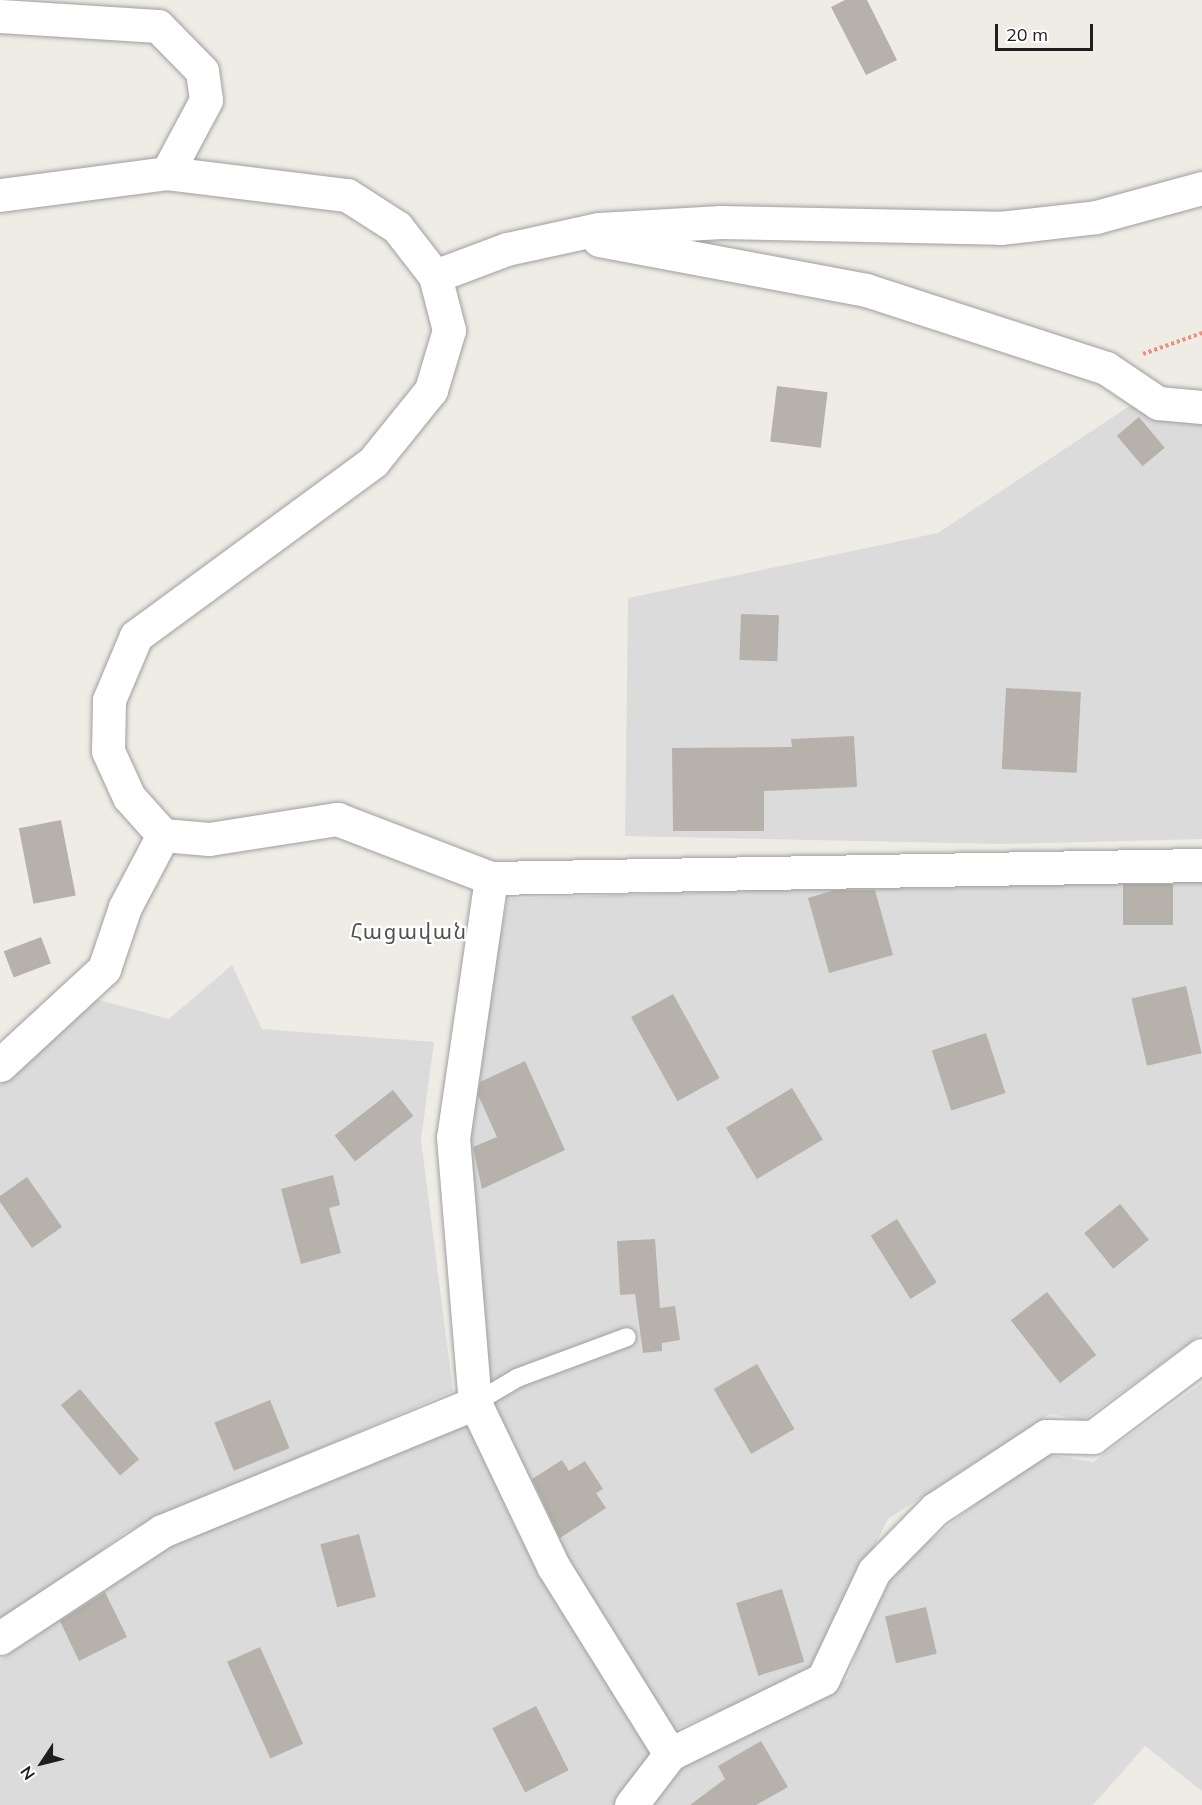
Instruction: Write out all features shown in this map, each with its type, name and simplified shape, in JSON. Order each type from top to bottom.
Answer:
[{"type":"street","points":[[0,16],[158,26],[202,71],[206,100],[167,173]]},
{"type":"street","points":[[0,195],[167,173],[347,195],[397,227],[435,276],[449,330],[431,390],[373,462],[136,636],[109,700],[108,750],[129,797],[163,835],[209,840],[337,819],[491,878],[1202,865]]},
{"type":"street","points":[[435,276],[507,249],[574,232],[721,222],[1000,228],[1096,217],[1202,188]]},
{"type":"street","points":[[574,232],[691,259],[866,290],[1106,368],[1158,403],[1202,407]]},
{"type":"street","points":[[0,1065],[104,969],[125,907],[163,835]]},
{"type":"street","points":[[491,878],[453,1137],[475,1403],[553,1566],[670,1754]]},
{"type":"street","points":[[631,1805],[670,1754],[823,1679],[874,1571],[935,1509],[1046,1436],[1093,1437],[1202,1355]]},
{"type":"street","points":[[0,1638],[162,1532],[475,1403]]},
{"type":"lane","points":[[475,1403],[518,1378],[627,1336]]},
{"type":"path","points":[[1106,368],[1202,333]]},
{"type":"shaded area","points":[[1137,401],[1202,407],[1202,839],[1002,844],[625,836],[628,598],[938,533]]},
{"type":"shaded area","points":[[1202,874],[1202,1334],[1083,1420],[1050,1414],[888,1519],[811,1673],[667,1733],[557,1562],[489,1406],[465,1098],[508,899]]},
{"type":"shaded area","points":[[232,965],[262,1029],[434,1042],[421,1140],[453,1391],[126,1532],[0,1628],[0,1085],[92,998],[169,1019]]},
{"type":"shaded area","points":[[1202,1383],[1202,1791],[1145,1746],[1093,1805],[653,1805],[680,1769],[848,1678],[881,1580],[1039,1453],[1093,1462]]},
{"type":"shaded area","points":[[465,1419],[654,1761],[618,1805],[0,1805],[0,1660],[142,1559]]},
{"type":"building","points":[[845,0],[867,0],[897,60],[866,75],[831,7]]},
{"type":"building","points":[[777,386],[828,392],[821,448],[770,442]]},
{"type":"building","points":[[1139,417],[1165,448],[1142,466],[1117,436]]},
{"type":"building","points":[[741,614],[779,615],[777,661],[739,660]]},
{"type":"building","points":[[1006,688],[1081,692],[1077,773],[1002,769]]},
{"type":"building","points":[[854,736],[857,787],[764,791],[764,831],[673,831],[672,748],[792,747],[791,739]]},
{"type":"building","points":[[61,820],[76,896],[33,904],[19,828]]},
{"type":"building","points":[[1123,884],[1173,884],[1173,925],[1123,925]]},
{"type":"building","points":[[835,890],[875,890],[893,955],[829,973],[808,898]]},
{"type":"building","points":[[41,937],[51,963],[14,977],[4,951]]},
{"type":"building","points":[[1186,986],[1202,1053],[1147,1066],[1131,999]]},
{"type":"building","points":[[673,994],[720,1078],[678,1101],[631,1017]]},
{"type":"building","points":[[986,1033],[1005,1093],[951,1111],[932,1051]]},
{"type":"building","points":[[525,1061],[565,1150],[482,1189],[473,1147],[497,1137],[478,1095],[480,1082]]},
{"type":"building","points":[[792,1088],[823,1139],[757,1179],[726,1128]]},
{"type":"building","points":[[393,1090],[413,1116],[355,1162],[335,1136]]},
{"type":"building","points":[[333,1175],[340,1205],[329,1208],[341,1253],[301,1264],[281,1189]]},
{"type":"building","points":[[27,1177],[62,1227],[32,1248],[0,1202],[0,1196]]},
{"type":"building","points":[[1120,1204],[1149,1240],[1113,1269],[1084,1233]]},
{"type":"building","points":[[897,1219],[937,1283],[910,1299],[871,1235]]},
{"type":"building","points":[[655,1239],[660,1308],[675,1306],[680,1340],[662,1343],[662,1351],[643,1353],[635,1294],[620,1295],[617,1241]]},
{"type":"building","points":[[1047,1292],[1096,1355],[1060,1383],[1011,1320]]},
{"type":"building","points":[[757,1364],[795,1429],[751,1454],[714,1389]]},
{"type":"building","points":[[80,1389],[139,1459],[120,1476],[61,1405]]},
{"type":"building","points":[[270,1400],[289,1448],[234,1471],[214,1422]]},
{"type":"building","points":[[562,1460],[569,1471],[585,1461],[603,1489],[596,1493],[606,1508],[560,1538],[532,1479]]},
{"type":"building","points":[[359,1534],[376,1597],[337,1607],[320,1544]]},
{"type":"building","points":[[782,1589],[804,1662],[758,1676],[736,1603]]},
{"type":"building","points":[[105,1592],[127,1637],[79,1661],[60,1621]]},
{"type":"building","points":[[926,1607],[937,1654],[896,1663],[885,1616]]},
{"type":"building","points":[[260,1647],[303,1744],[270,1758],[227,1662]]},
{"type":"building","points":[[536,1706],[569,1770],[525,1792],[492,1728]]},
{"type":"building","points":[[761,1741],[788,1787],[756,1805],[690,1805],[725,1779],[718,1766]]},
{"type":"district","name":"Հացավան","points":[[409,931]]}]
